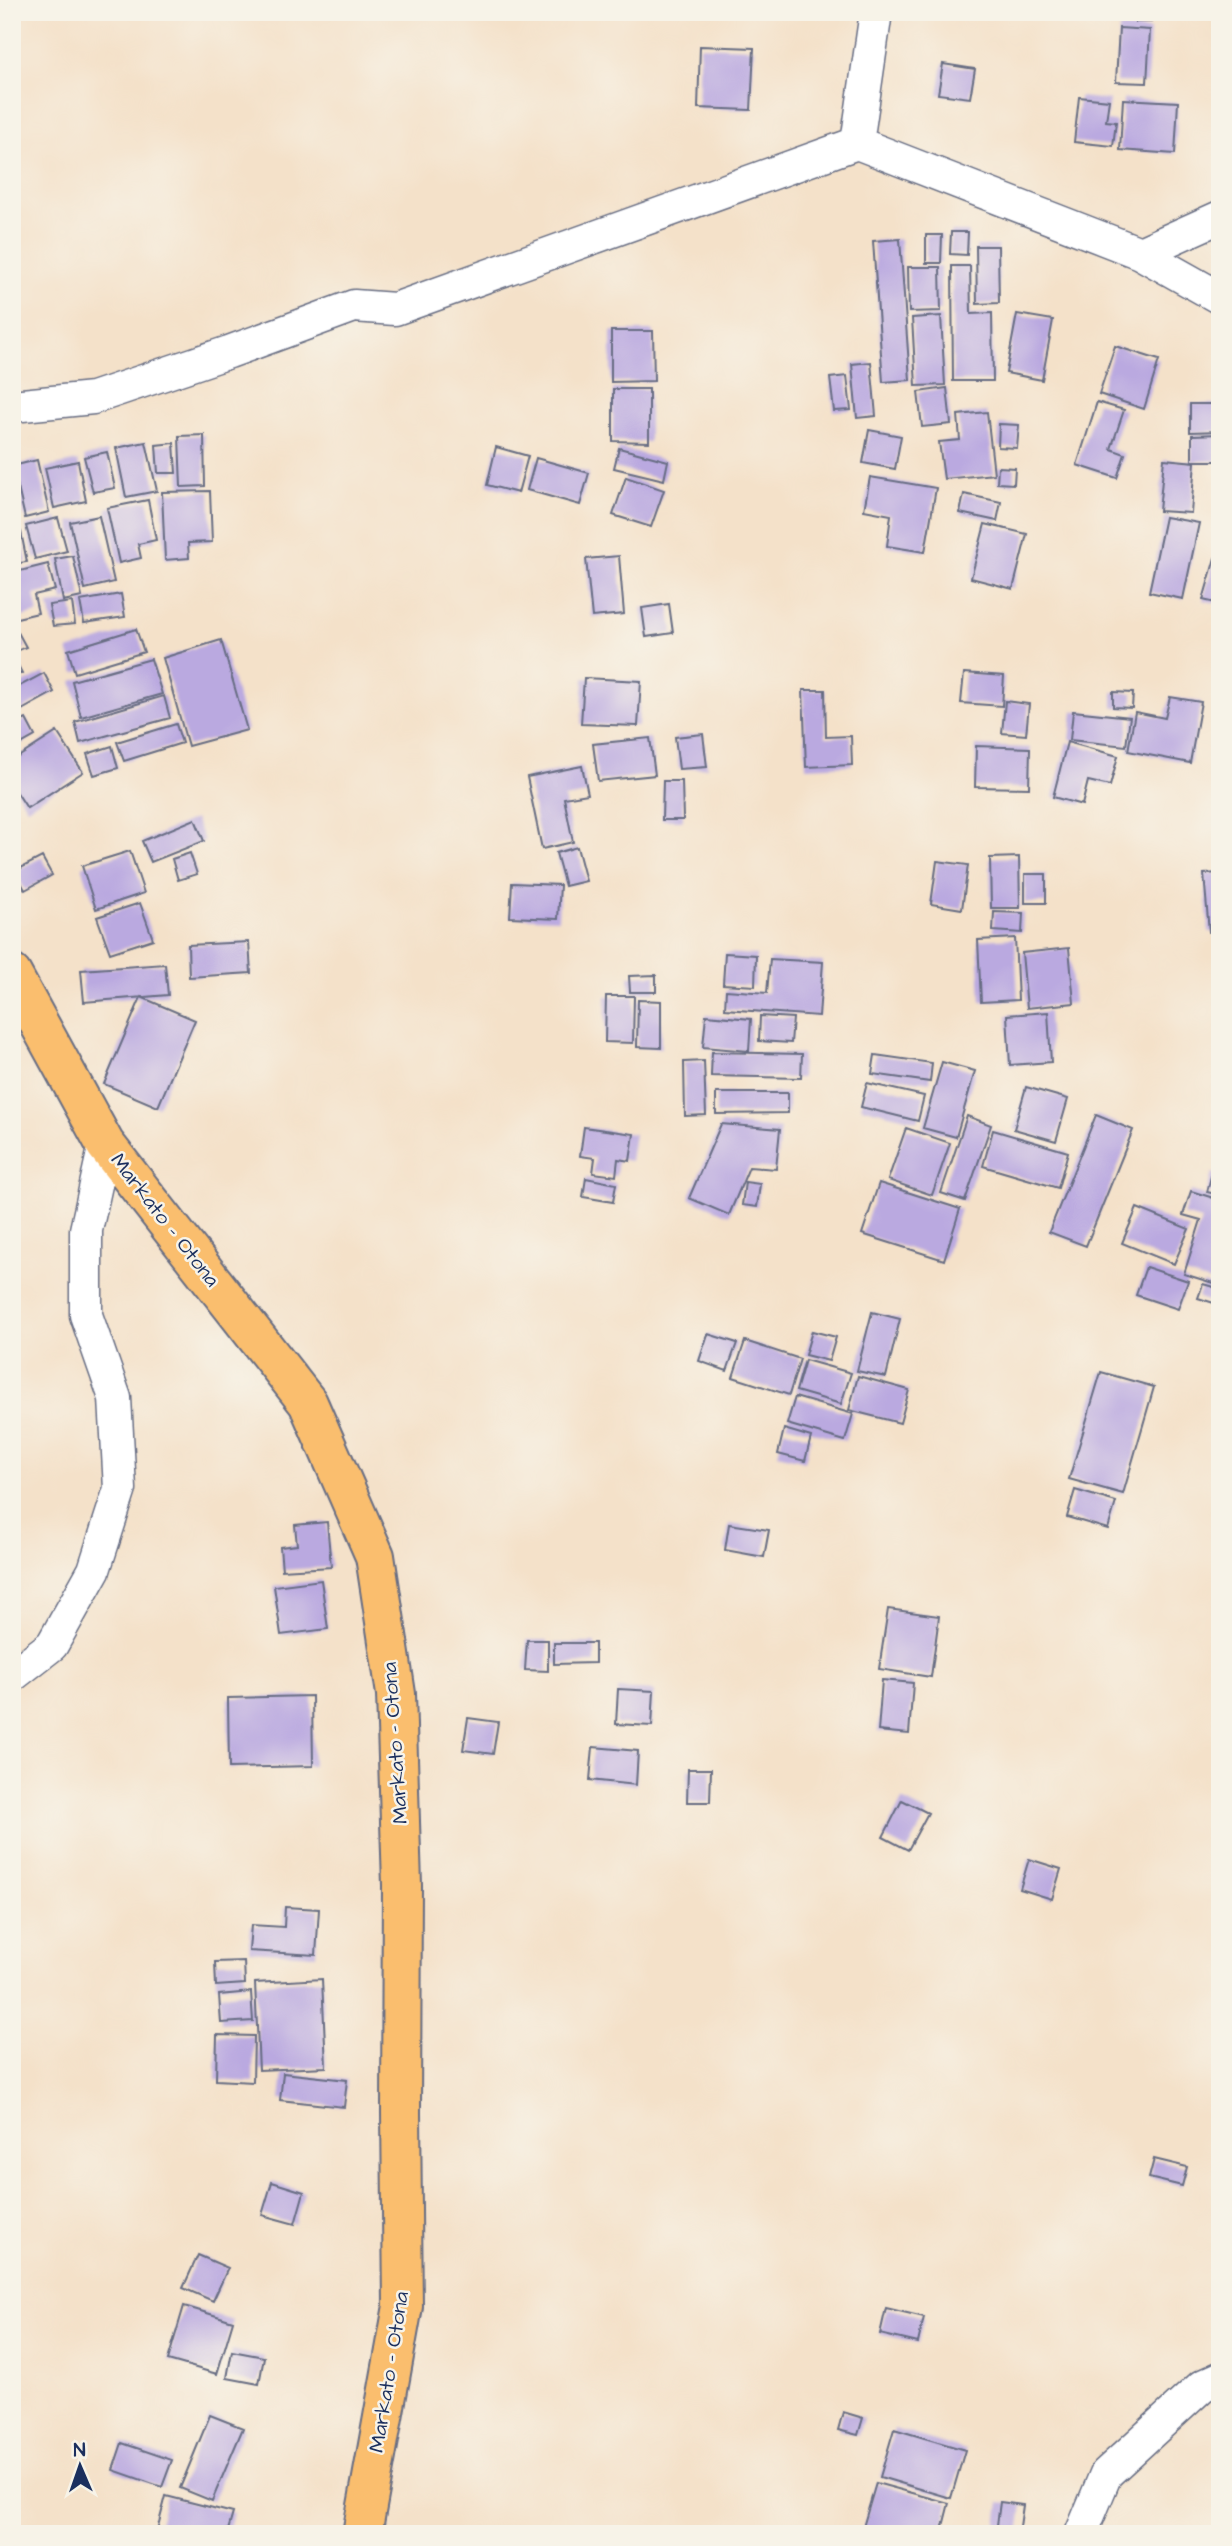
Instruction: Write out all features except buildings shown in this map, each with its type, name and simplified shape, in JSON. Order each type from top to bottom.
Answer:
[{"type":"main road","name":"Markato - Otona","points":[[12,974],[105,1144],[308,1403],[375,1556],[396,1694],[402,1885],[403,2306],[362,2534]]},
{"type":"street","points":[[857,143],[876,12]]},
{"type":"street","points":[[12,406],[93,398],[354,306],[395,309],[857,143],[1140,253],[1220,299]]},
{"type":"street","points":[[1140,253],[1220,217]]},
{"type":"street","points":[[12,1676],[52,1645],[94,1570],[120,1489],[115,1398],[86,1315],[86,1230],[105,1144]]},
{"type":"street","points":[[1081,2534],[1106,2474],[1202,2386],[1220,2378]]}]
